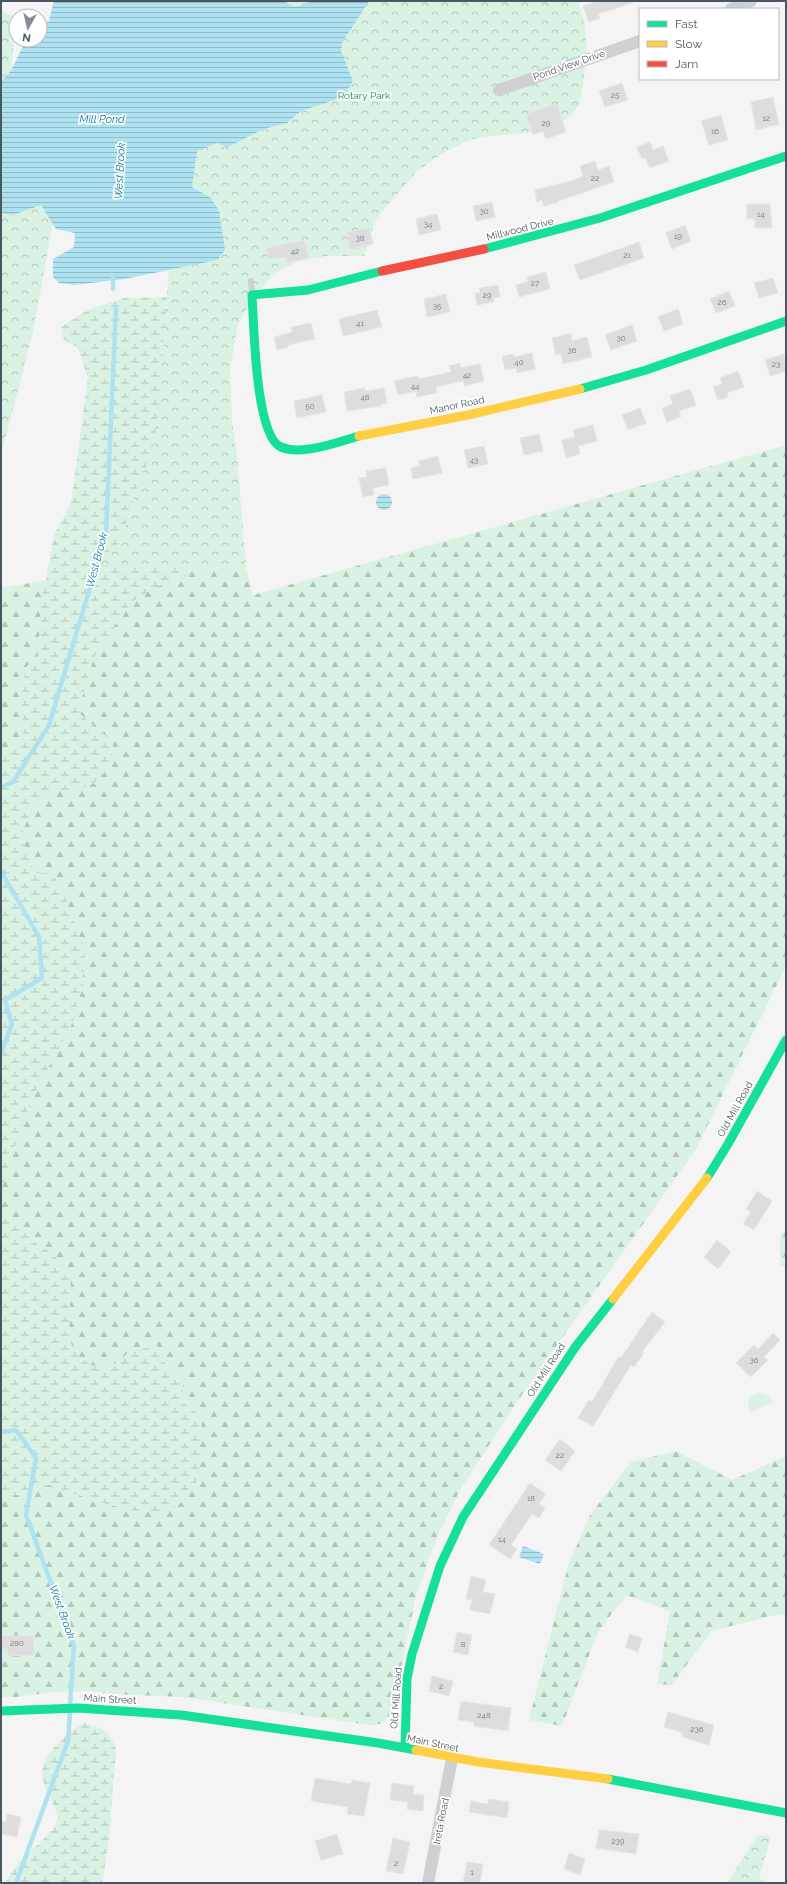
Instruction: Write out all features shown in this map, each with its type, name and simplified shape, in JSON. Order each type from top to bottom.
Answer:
[{"type":"main road","name":"Millwood Drive","points":[[252,295],[300,292],[381,271],[462,255],[537,237],[692,189],[732,173],[786,156]]},
{"type":"main road","name":"Manor Road","points":[[252,295],[261,404],[265,422],[270,437],[275,443],[293,450],[306,450],[334,442],[460,416],[601,383],[647,370],[749,332],[786,321]]},
{"type":"main road","name":"Old Mill Road","points":[[404,1748],[406,1694],[412,1654],[440,1566],[463,1518],[576,1346],[703,1184],[728,1144],[786,1040]]},
{"type":"main road","name":"Main Street","points":[[1,1710],[78,1708],[181,1715],[404,1748],[452,1758],[630,1782],[786,1813]]},
{"type":"street","points":[[734,8],[751,1]]},
{"type":"street","name":"Pond View Drive","points":[[499,90],[639,41]]},
{"type":"street","name":"Ireta Road","points":[[428,1883],[452,1758]]},
{"type":"lane","points":[[251,281],[252,295]]},
{"type":"green space","name":"Rotary Park","points":[[286,1],[578,1],[585,26],[587,55],[579,105],[570,117],[559,124],[534,132],[481,137],[467,141],[445,152],[416,172],[376,219],[364,256],[325,256],[299,261],[274,273],[249,305],[238,325],[230,367],[232,421],[237,455],[246,568],[92,565],[120,542],[143,471],[151,458],[158,416],[174,202],[182,152],[287,8]]},
{"type":"green space","points":[[1,10],[8,14],[8,48],[13,48],[2,173],[63,210],[53,223],[33,332],[2,451]]},
{"type":"green space","points":[[176,297],[177,562],[188,568],[188,574],[182,579],[156,587],[131,602],[94,657],[78,712],[113,742],[112,765],[94,783],[76,792],[53,790],[34,804],[20,838],[32,857],[32,867],[37,873],[51,873],[60,885],[85,949],[83,985],[73,1022],[32,1098],[7,1169],[1,1192],[1,753],[23,741],[22,688],[27,666],[38,654],[41,606],[54,535],[71,504],[88,378],[78,348],[63,339],[61,327],[88,310],[124,298]]},
{"type":"green space","points":[[786,445],[786,966],[696,1149],[523,1393],[460,1490],[437,1537],[416,1596],[390,1714],[383,1722],[369,1725],[183,1697],[113,1694],[91,1691],[54,1692],[16,1697],[1,1697],[1,588],[82,574],[92,565],[246,568],[253,595]]},
{"type":"green space","points":[[1,1203],[2,1212],[39,1246],[51,1252],[67,1271],[71,1285],[69,1338],[76,1354],[91,1365],[101,1366],[114,1364],[128,1353],[157,1345],[164,1362],[183,1384],[182,1402],[196,1412],[202,1423],[198,1466],[202,1471],[193,1488],[186,1497],[172,1509],[161,1512],[146,1512],[129,1509],[93,1500],[49,1485],[26,1493],[1,1495]]},
{"type":"green space","points":[[786,1228],[786,1268],[780,1265],[780,1236]]},
{"type":"green space","points":[[758,1393],[767,1395],[773,1402],[750,1413],[748,1404],[750,1398]]},
{"type":"green space","points":[[676,1451],[732,1480],[786,1456],[786,1614],[775,1615],[711,1631],[672,1685],[657,1684],[670,1611],[626,1595],[598,1632],[562,1726],[529,1720],[568,1566],[590,1515],[631,1462]]},
{"type":"green space","points":[[84,1723],[96,1726],[108,1734],[116,1749],[109,1840],[102,1883],[6,1883],[18,1864],[56,1824],[58,1816],[44,1785],[42,1775],[43,1768],[51,1752],[63,1738]]},
{"type":"green space","points":[[758,1835],[771,1836],[759,1878],[769,1883],[727,1883]]},
{"type":"water","name":"Mill Pond","points":[[54,1],[286,1],[291,6],[297,7],[310,1],[369,1],[342,43],[341,51],[353,81],[344,97],[301,111],[287,123],[263,129],[228,147],[217,143],[197,151],[192,187],[211,198],[219,211],[225,250],[218,260],[124,279],[74,285],[59,283],[53,277],[53,259],[74,247],[75,233],[56,229],[41,205],[12,215],[1,213],[1,81],[10,72],[23,48],[48,48],[49,21]]},
{"type":"water","points":[[384,494],[391,499],[392,502],[387,509],[384,510],[377,505],[376,502],[381,495]]},
{"type":"water","points":[[523,1546],[544,1554],[540,1564],[519,1557]]},
{"type":"building","points":[[598,1],[631,1],[632,3],[598,14],[600,18],[589,22],[583,6]]},
{"type":"building","points":[[622,83],[628,100],[605,107],[599,91]]},
{"type":"building","points":[[773,97],[779,124],[756,130],[751,102]]},
{"type":"building","points":[[557,104],[566,132],[546,139],[543,131],[533,135],[526,114]]},
{"type":"building","points":[[721,115],[728,140],[709,145],[701,121]]},
{"type":"building","points":[[650,142],[653,150],[663,146],[669,161],[650,168],[645,158],[642,159],[637,147]]},
{"type":"building","points":[[595,161],[598,170],[609,166],[614,182],[544,206],[542,200],[537,202],[535,190],[571,181],[583,176],[580,166]]},
{"type":"building","points":[[492,202],[495,217],[476,221],[473,206]]},
{"type":"building","points":[[747,204],[770,204],[772,228],[755,228],[755,219],[747,219]]},
{"type":"building","points":[[437,214],[441,230],[419,235],[416,219]]},
{"type":"building","points":[[685,225],[691,241],[672,249],[666,233]]},
{"type":"building","points":[[369,228],[373,244],[350,249],[347,232]]},
{"type":"building","points":[[304,240],[309,258],[287,263],[285,257],[268,259],[267,248]]},
{"type":"building","points":[[639,242],[644,258],[580,280],[574,265]]},
{"type":"building","points":[[546,272],[550,289],[519,297],[516,285],[528,282],[527,277]]},
{"type":"building","points":[[773,278],[778,293],[759,298],[754,283]]},
{"type":"building","points":[[498,285],[500,297],[494,298],[494,302],[477,305],[475,293],[480,293],[479,288]]},
{"type":"building","points":[[729,291],[735,306],[716,313],[710,299]]},
{"type":"building","points":[[446,294],[450,312],[427,317],[424,299]]},
{"type":"building","points":[[678,309],[683,324],[664,331],[658,317]]},
{"type":"building","points":[[377,310],[382,327],[343,336],[339,319]]},
{"type":"building","points":[[311,323],[315,339],[287,345],[288,347],[277,350],[274,337],[292,332],[291,327]]},
{"type":"building","points":[[632,325],[637,341],[611,350],[605,335]]},
{"type":"building","points":[[571,333],[572,341],[587,337],[592,357],[563,364],[561,354],[556,355],[552,338]]},
{"type":"building","points":[[532,353],[535,369],[517,373],[516,368],[505,370],[502,356],[513,354],[514,357]]},
{"type":"building","points":[[784,354],[786,371],[770,376],[765,360]]},
{"type":"building","points":[[460,363],[461,368],[480,364],[484,381],[465,386],[463,381],[436,387],[437,393],[417,397],[416,391],[398,395],[394,381],[417,376],[418,379],[451,372],[449,366]]},
{"type":"building","points":[[738,371],[744,387],[727,393],[728,397],[718,400],[713,387],[722,384],[720,378]]},
{"type":"building","points":[[365,388],[365,391],[384,388],[387,403],[381,404],[381,406],[347,411],[344,392]]},
{"type":"building","points":[[690,389],[696,405],[679,411],[681,417],[667,422],[662,408],[673,404],[670,396]]},
{"type":"building","points":[[322,395],[326,412],[297,418],[294,401]]},
{"type":"building","points":[[640,408],[646,423],[628,430],[622,415]]},
{"type":"building","points":[[593,425],[597,441],[578,446],[580,454],[566,458],[562,440],[575,437],[573,430]]},
{"type":"building","points":[[539,434],[543,451],[524,455],[520,438]]},
{"type":"building","points":[[484,446],[488,464],[468,468],[464,450]]},
{"type":"building","points":[[438,456],[442,473],[413,479],[411,468],[420,466],[419,461]]},
{"type":"building","points":[[386,468],[389,485],[373,488],[374,495],[363,497],[359,478],[367,477],[366,471]]},
{"type":"building","points":[[757,1191],[772,1201],[754,1230],[743,1224],[751,1212],[746,1209]]},
{"type":"building","points":[[717,1240],[731,1252],[718,1269],[704,1257]]},
{"type":"building","points":[[652,1312],[665,1322],[642,1352],[644,1353],[634,1367],[631,1365],[593,1426],[578,1418],[589,1400],[592,1402],[619,1356],[621,1358]]},
{"type":"building","points":[[773,1333],[780,1340],[764,1357],[768,1360],[751,1377],[736,1363],[754,1345],[758,1349]]},
{"type":"building","points":[[560,1439],[575,1451],[561,1471],[545,1460]]},
{"type":"building","points":[[530,1483],[546,1494],[539,1504],[545,1508],[539,1518],[532,1514],[511,1545],[517,1549],[510,1559],[489,1545]]},
{"type":"building","points":[[471,1576],[486,1580],[483,1592],[495,1594],[490,1614],[470,1610],[472,1600],[466,1599]]},
{"type":"building","points":[[457,1632],[472,1635],[468,1655],[453,1652]]},
{"type":"building","points":[[630,1634],[642,1638],[638,1652],[625,1647]]},
{"type":"building","points":[[1,1636],[33,1636],[34,1655],[8,1656],[8,1649],[1,1649]]},
{"type":"building","points":[[432,1676],[453,1681],[449,1696],[429,1691]]},
{"type":"building","points":[[461,1701],[511,1708],[508,1731],[474,1726],[474,1722],[458,1720]]},
{"type":"building","points":[[668,1712],[714,1725],[709,1745],[682,1737],[683,1733],[664,1727]]},
{"type":"building","points":[[315,1778],[351,1784],[352,1780],[370,1783],[364,1816],[347,1814],[348,1807],[311,1801]]},
{"type":"building","points":[[392,1783],[414,1786],[413,1794],[424,1795],[423,1811],[407,1809],[408,1802],[390,1800]]},
{"type":"building","points":[[488,1799],[509,1802],[507,1818],[469,1812],[471,1801],[488,1804]]},
{"type":"building","points":[[7,1814],[21,1817],[17,1837],[1,1834],[1,1821],[6,1822]]},
{"type":"building","points":[[599,1830],[639,1834],[636,1854],[596,1848]]},
{"type":"building","points":[[337,1834],[343,1854],[321,1860],[315,1841]]},
{"type":"building","points":[[393,1838],[410,1842],[403,1874],[386,1871]]},
{"type":"building","points":[[569,1853],[585,1859],[580,1875],[564,1869]]},
{"type":"building","points":[[467,1862],[483,1864],[480,1883],[463,1883]]},
{"type":"waterway","name":"West Brook","points":[[113,275],[113,289]]},
{"type":"waterway","name":"West Brook","points":[[1,788],[13,782],[49,725],[106,534],[116,308]]},
{"type":"waterway","name":"West Brook","points":[[1,871],[39,937],[42,978],[5,1000],[12,1024],[1,1053]]},
{"type":"waterway","name":"West Brook","points":[[1,1432],[16,1430],[36,1458],[26,1515],[74,1645],[70,1705]]},
{"type":"waterway","name":"West Brook","points":[[16,1883],[68,1741],[70,1712]]},
{"type":"traffic: fast","points":[[484,249],[600,218],[786,156]]},
{"type":"traffic: fast","points":[[359,436],[320,447],[299,450],[281,447],[272,438],[266,423],[261,401],[255,352],[252,295],[308,290],[382,271]]},
{"type":"traffic: fast","points":[[580,389],[646,370],[786,321]]},
{"type":"traffic: fast","points":[[707,1178],[728,1144],[786,1040]]},
{"type":"traffic: fast","points":[[405,1748],[407,1679],[412,1654],[440,1566],[463,1517],[576,1346],[613,1299]]},
{"type":"traffic: fast","points":[[1,1711],[78,1708],[181,1715],[378,1743],[416,1750]]},
{"type":"traffic: fast","points":[[608,1779],[786,1813]]},
{"type":"traffic: slow","points":[[359,436],[468,415],[580,389]]},
{"type":"traffic: slow","points":[[613,1299],[707,1178]]},
{"type":"traffic: slow","points":[[416,1750],[478,1762],[608,1779]]},
{"type":"traffic: jam","points":[[382,271],[484,249]]}]
